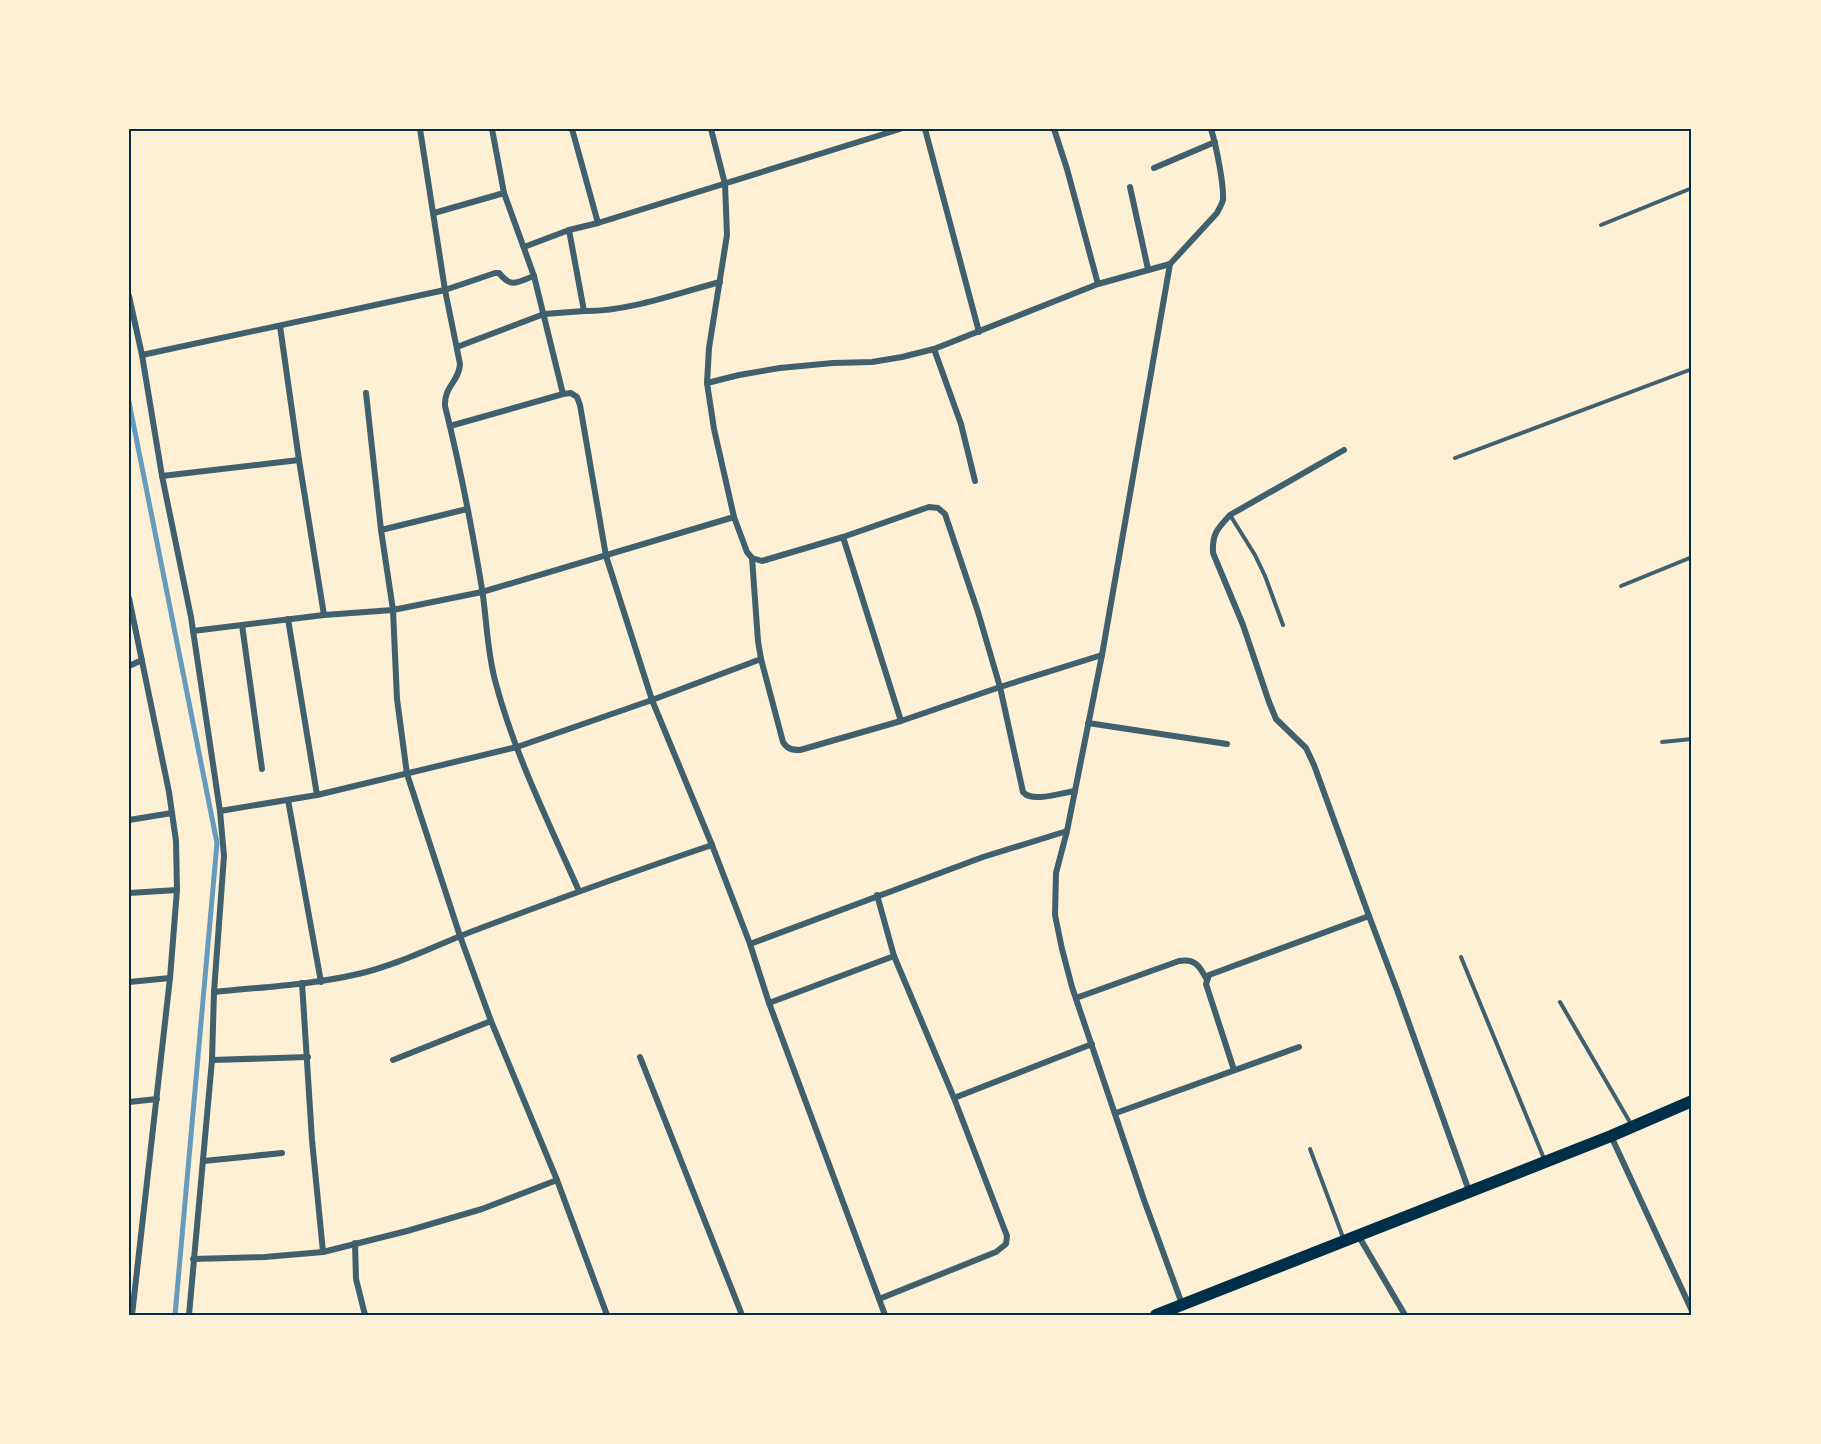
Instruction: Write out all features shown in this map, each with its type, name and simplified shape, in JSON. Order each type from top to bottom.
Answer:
[{"type":"main road","points":[[1156,1315],[1691,1105]]},
{"type":"street","points":[[420,129],[445,291],[460,364],[460,372],[444,397],[445,406],[467,509],[496,683],[517,747],[579,891]]},
{"type":"street","points":[[492,129],[504,193],[534,276],[563,394]]},
{"type":"street","points":[[572,129],[598,223]]},
{"type":"street","points":[[711,129],[725,184],[727,235],[707,383],[714,429],[734,517],[747,552],[752,558],[762,561],[843,537],[929,507],[938,508],[945,514],[978,612],[1000,687],[1023,792],[1026,796],[1036,797],[1075,791]]},
{"type":"street","points":[[524,247],[569,230],[900,129]]},
{"type":"street","points":[[925,129],[979,332]]},
{"type":"street","points":[[1054,129],[1098,284]]},
{"type":"street","points":[[1183,1305],[1144,1200],[1076,998],[1055,915],[1056,873],[1067,831],[1102,655],[1170,264],[1222,205],[1222,190],[1211,129]]},
{"type":"street","points":[[1154,168],[1215,142]]},
{"type":"street","points":[[1130,188],[1148,269]]},
{"type":"street","points":[[434,213],[504,193]]},
{"type":"street","points":[[569,230],[584,311]]},
{"type":"street","points":[[707,383],[780,368],[872,362],[934,349],[1098,284],[1170,264]]},
{"type":"street","points":[[142,355],[445,291],[495,273],[499,273],[504,281],[512,283],[534,276]]},
{"type":"street","points":[[457,347],[544,314],[620,308],[720,282]]},
{"type":"street","points":[[129,296],[193,631],[220,811],[224,856],[214,992],[212,1060],[189,1315]]},
{"type":"street","points":[[280,326],[298,460],[324,615]]},
{"type":"street","points":[[934,349],[961,424],[975,482]]},
{"type":"street","points":[[366,393],[381,530],[393,610],[398,699],[408,774],[460,936],[491,1021],[557,1180],[607,1315]]},
{"type":"street","points":[[450,426],[563,394],[571,393],[577,396],[606,556],[652,700],[750,944],[885,1315]]},
{"type":"street","points":[[1344,450],[1230,515],[1217,529],[1212,542],[1214,553],[1243,625],[1276,719],[1306,748],[1314,765],[1469,1192]]},
{"type":"street","points":[[162,476],[298,460]]},
{"type":"street","points":[[381,530],[467,509]]},
{"type":"street","points":[[193,631],[324,615],[393,610],[482,592],[734,517]]},
{"type":"street","points":[[843,537],[901,721]]},
{"type":"street","points":[[752,558],[761,659],[783,742],[790,749],[800,750],[901,721],[1102,655]]},
{"type":"street","points":[[129,598],[169,792],[176,841],[177,890],[157,1099],[132,1277],[132,1315]]},
{"type":"street","points":[[288,619],[317,795]]},
{"type":"street","points":[[242,625],[262,769]]},
{"type":"street","points":[[220,811],[317,795],[517,747],[761,659]]},
{"type":"street","points":[[129,666],[142,660]]},
{"type":"street","points":[[1088,723],[1227,744]]},
{"type":"street","points":[[288,800],[321,982]]},
{"type":"street","points":[[129,820],[172,813]]},
{"type":"street","points":[[750,944],[983,857],[1067,831]]},
{"type":"street","points":[[214,992],[321,982],[360,974],[400,962],[460,936],[579,891],[712,845]]},
{"type":"street","points":[[129,893],[177,890]]},
{"type":"street","points":[[877,895],[894,956],[954,1098],[1007,1236],[1006,1244],[996,1252],[879,1299]]},
{"type":"street","points":[[1234,1070],[1206,984],[1209,975],[1369,916]]},
{"type":"street","points":[[770,1003],[894,956]]},
{"type":"street","points":[[1076,998],[1179,961],[1194,961],[1207,980]]},
{"type":"street","points":[[129,982],[170,978]]},
{"type":"street","points":[[302,983],[312,1140],[323,1251]]},
{"type":"street","points":[[393,1060],[491,1021]]},
{"type":"street","points":[[954,1098],[1092,1044]]},
{"type":"street","points":[[1116,1113],[1299,1047]]},
{"type":"street","points":[[212,1060],[308,1057]]},
{"type":"street","points":[[640,1057],[742,1315]]},
{"type":"street","points":[[129,1102],[157,1099]]},
{"type":"street","points":[[1611,1136],[1692,1311]]},
{"type":"street","points":[[204,1161],[282,1153]]},
{"type":"street","points":[[193,1259],[265,1257],[323,1251],[482,1209],[557,1180]]},
{"type":"street","points":[[1358,1235],[1405,1315]]},
{"type":"street","points":[[355,1243],[356,1279],[365,1315]]},
{"type":"lane","points":[[1601,225],[1692,188]]},
{"type":"lane","points":[[1455,458],[1692,369]]},
{"type":"lane","points":[[1230,515],[1260,565],[1283,625]]},
{"type":"lane","points":[[1621,586],[1692,557]]},
{"type":"lane","points":[[1662,742],[1692,739]]},
{"type":"lane","points":[[1461,957],[1545,1161]]},
{"type":"lane","points":[[1560,1002],[1633,1127]]},
{"type":"lane","points":[[1310,1149],[1344,1240]]},
{"type":"waterway","points":[[129,402],[217,843],[175,1315]]}]
